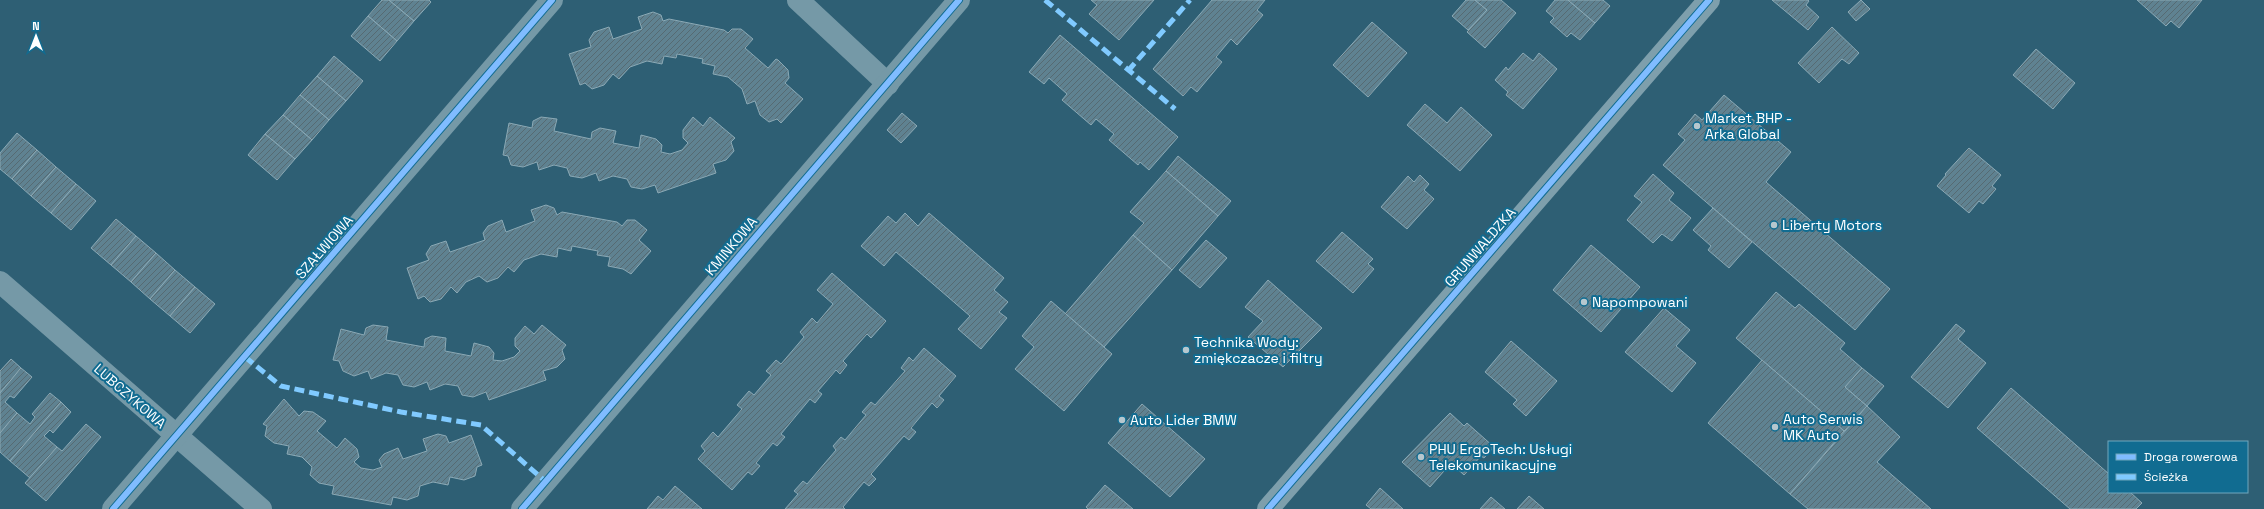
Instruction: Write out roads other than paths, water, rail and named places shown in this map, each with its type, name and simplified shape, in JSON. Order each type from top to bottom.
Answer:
[{"type":"street","name":"SZAŁWIOWA","points":[[113,509],[177,437],[552,0]]},
{"type":"street","points":[[798,0],[888,84]]},
{"type":"street","name":"KMINKOWA","points":[[522,509],[959,0]]},
{"type":"street","name":"GRUNWALDZKA","points":[[1268,509],[1709,0]]},
{"type":"street","name":"LUBCZYKOWA","points":[[0,282],[261,509]]},
{"type":"place","name":"Market BHP - Arka Global","points":[[1697,126]]},
{"type":"place","name":"Liberty Motors","points":[[1774,225]]},
{"type":"place","name":"Napompowani","points":[[1584,302]]},
{"type":"place","name":"Technika Wody: zmiękczacze i filtry","points":[[1186,350]]},
{"type":"place","name":"Auto Lider BMW","points":[[1122,420]]},
{"type":"place","name":"Auto Serwis MK Auto","points":[[1775,427]]},
{"type":"place","name":"PHU ErgoTech: Usługi Telekomunikacyjne","points":[[1421,457]]}]
